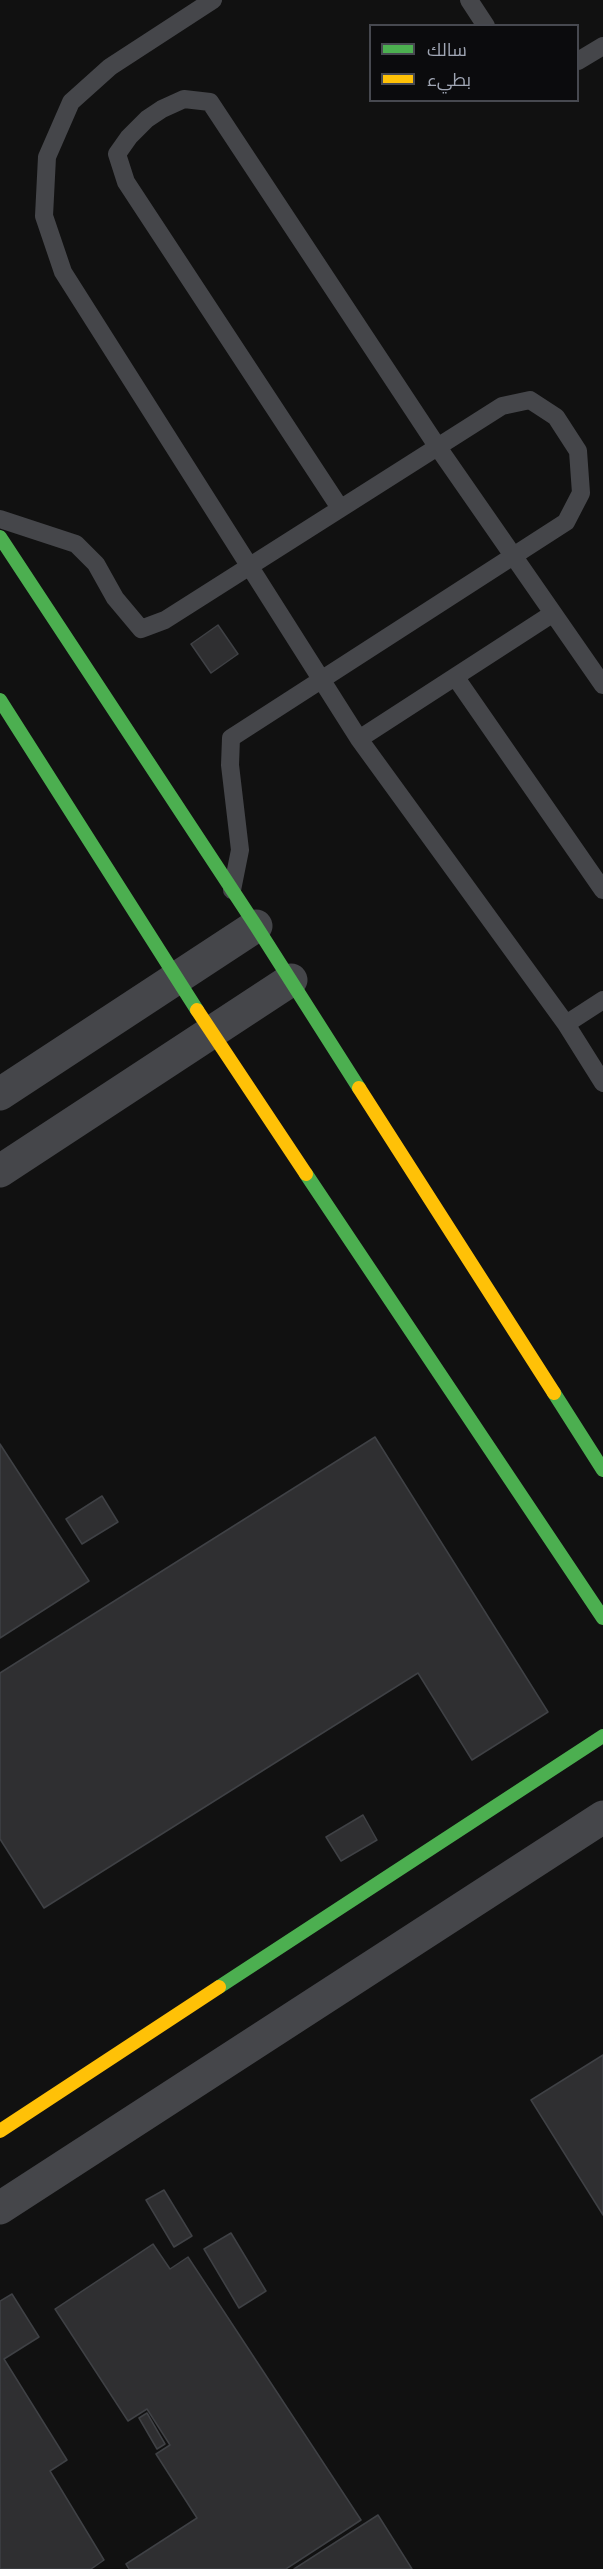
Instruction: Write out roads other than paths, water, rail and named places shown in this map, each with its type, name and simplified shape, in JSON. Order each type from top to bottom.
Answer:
[{"type":"street","points":[[0,537],[291,980],[603,1470]]},
{"type":"street","points":[[0,700],[175,978],[603,1618]]},
{"type":"street","points":[[0,1094],[256,926]]},
{"type":"street","points":[[0,1171],[291,980]]},
{"type":"street","points":[[0,2131],[603,1736]]},
{"type":"street","points":[[0,2208],[603,1816]]},
{"type":"lane","points":[[213,0],[110,67],[71,102],[47,157],[44,216],[63,272],[359,740],[566,1024],[603,1083]]},
{"type":"lane","points":[[469,0],[485,24]]},
{"type":"lane","points":[[579,60],[603,46]]},
{"type":"lane","points":[[340,508],[126,182],[117,154],[147,118],[184,99],[210,102],[437,446],[603,685]]},
{"type":"lane","points":[[0,519],[76,544],[96,564],[116,598],[141,629],[165,620],[502,406],[530,400],[556,417],[578,451],[581,493],[566,522],[513,554],[322,681],[231,738],[230,765],[240,850],[232,890]]},
{"type":"lane","points":[[359,740],[552,614]]},
{"type":"lane","points":[[456,678],[603,890]]},
{"type":"lane","points":[[566,1024],[603,1000]]}]
